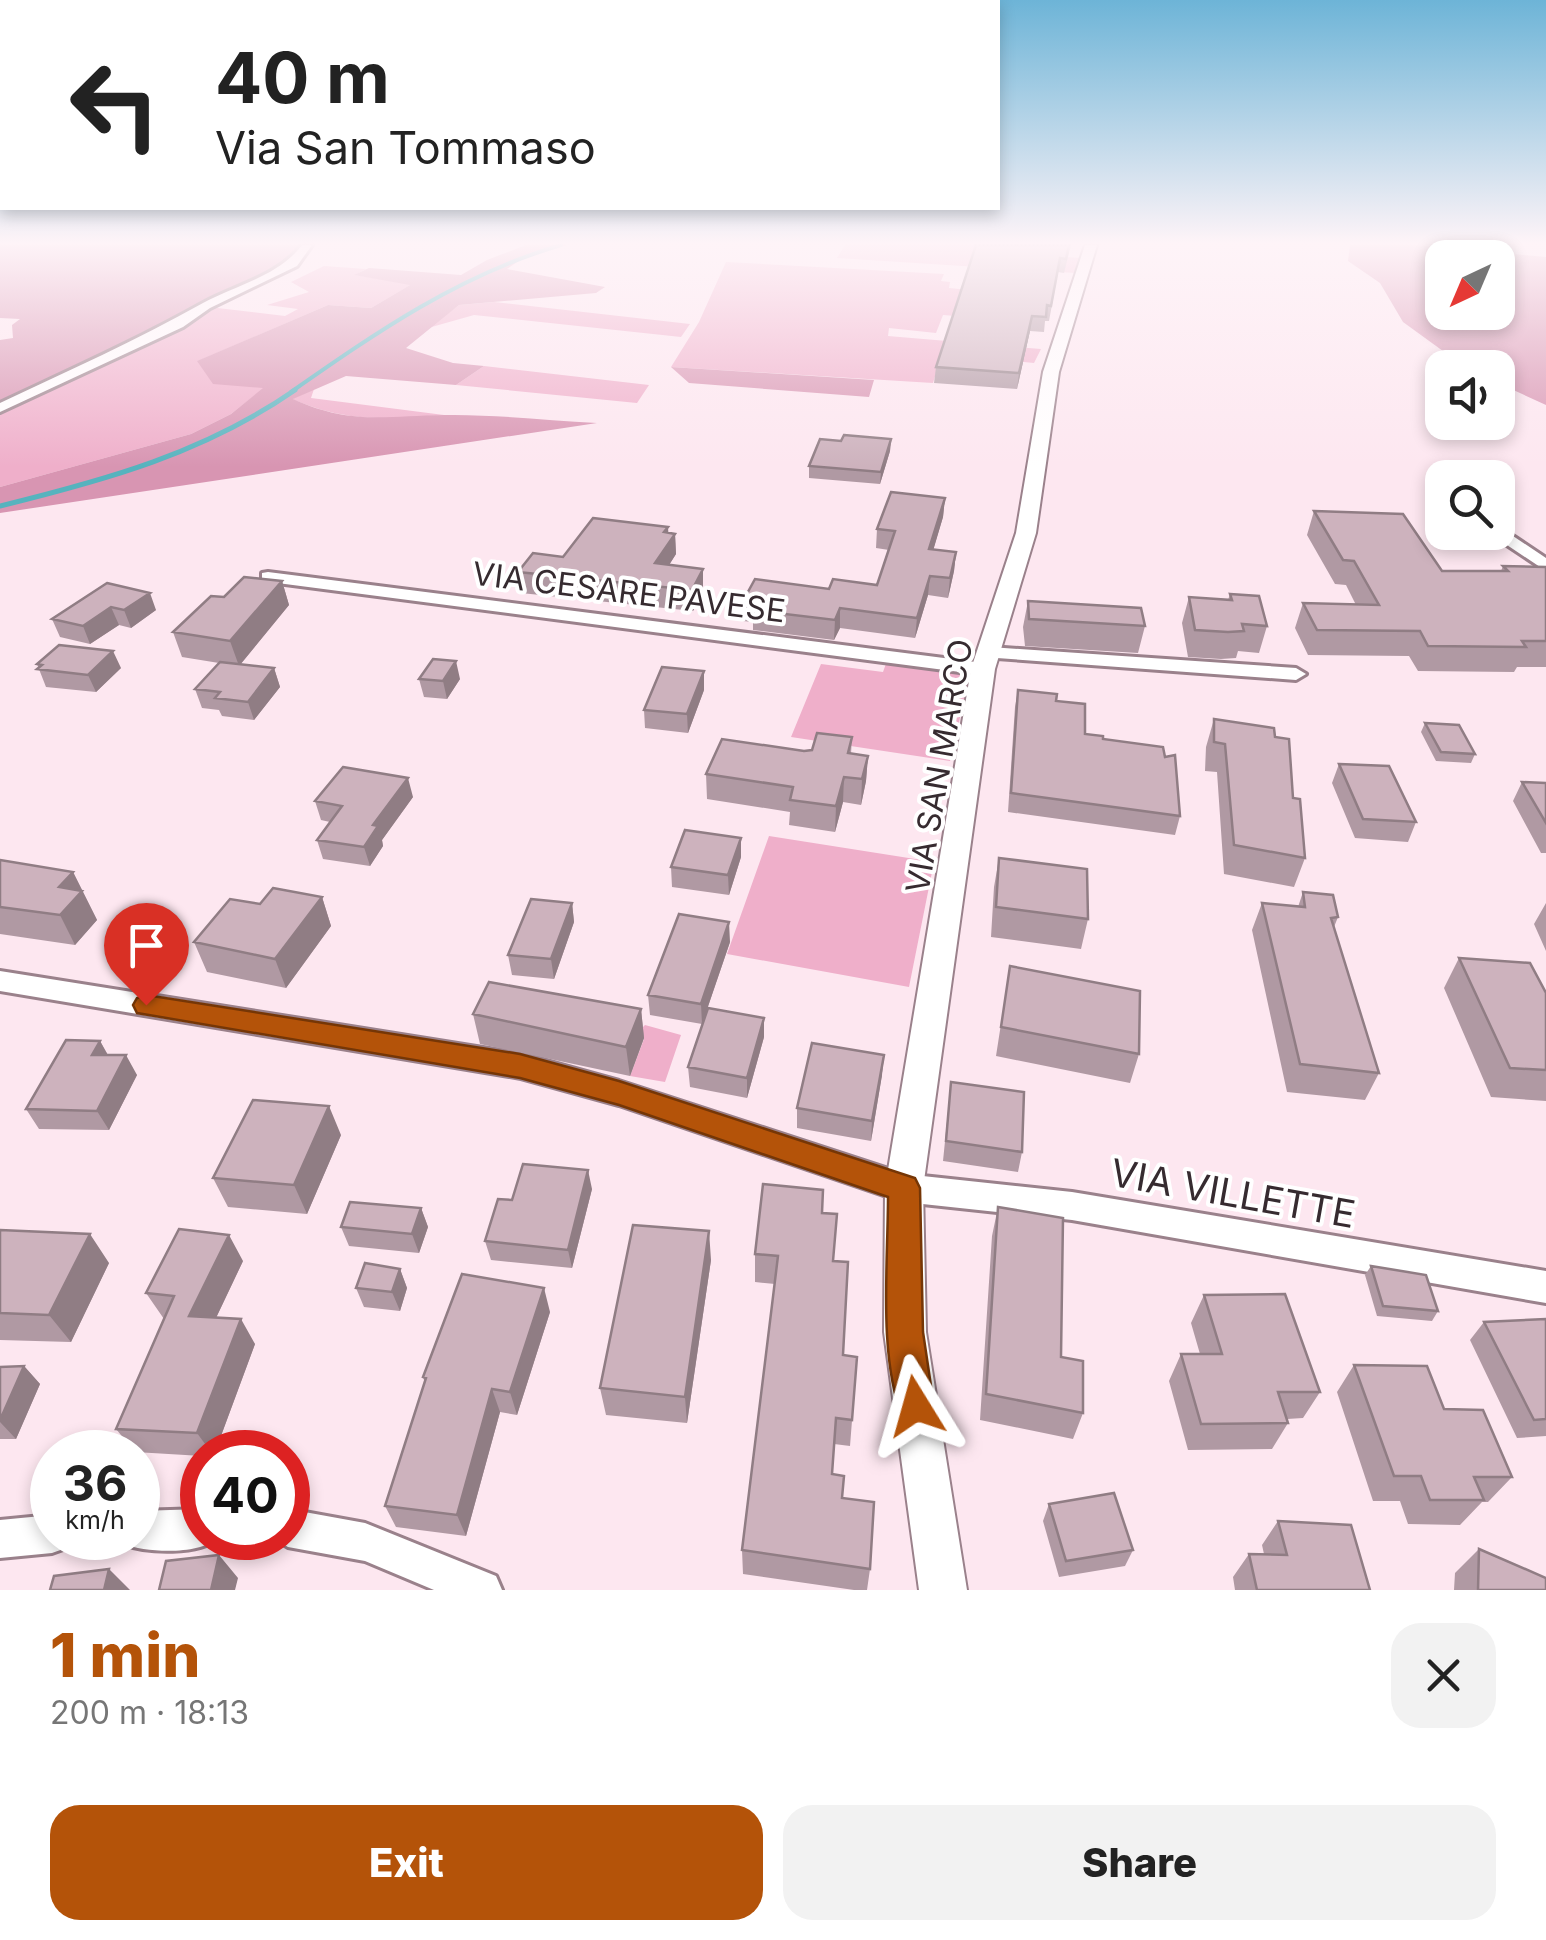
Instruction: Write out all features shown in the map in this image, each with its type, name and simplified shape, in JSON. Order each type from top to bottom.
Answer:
[{"type":"street","points":[[0,408],[186,319]]},
{"type":"street","name":"VIA SAN MARCO","points":[[943,1590],[905,1332],[904,1188],[986,661],[1026,533],[1051,372],[1068,319]]},
{"type":"street","points":[[1515,543],[1546,566]]},
{"type":"street","name":"VIA CESARE PAVESE","points":[[268,577],[986,661],[1296,674]]},
{"type":"street","name":"VIA VILLETTE","points":[[0,981],[520,1066],[619,1093],[904,1188],[1072,1206],[1546,1287]]},
{"type":"street","points":[[310,1532],[365,1542],[482,1590]]},
{"type":"street","points":[[0,1539],[30,1536]]},
{"type":"shaded area","points":[[20,319],[180,319],[0,409],[0,340],[13,338],[12,325]]},
{"type":"shaded area","points":[[184,319],[295,319],[198,361],[264,388],[231,414],[191,434],[0,487],[0,410]]},
{"type":"shaded area","points":[[295,319],[441,319],[406,348],[453,363],[484,366],[456,385],[346,376],[293,399],[350,416],[463,415],[597,423],[0,513],[0,487],[191,434],[231,414],[263,388],[213,384],[197,361]]},
{"type":"shaded area","points":[[440,319],[459,319],[428,328]]},
{"type":"shaded area","points":[[514,319],[647,319],[690,324],[681,337]]},
{"type":"shaded area","points":[[941,319],[936,333],[889,328],[888,336],[1041,349],[1034,363],[984,358],[936,373],[933,383],[671,367],[699,322]]},
{"type":"shaded area","points":[[1401,319],[1425,319],[1425,330],[1515,330],[1515,319],[1546,319],[1546,405],[1515,391],[1515,350],[1442,350]]},
{"type":"shaded area","points":[[484,366],[649,385],[637,403],[456,385]]},
{"type":"shaded area","points":[[671,367],[874,380],[869,397],[689,383]]},
{"type":"shaded area","points":[[314,389],[311,398],[444,415],[349,416],[292,399]]},
{"type":"shaded area","points":[[888,658],[971,670],[950,761],[791,737],[821,664],[883,672]]},
{"type":"shaded area","points":[[769,836],[934,862],[909,987],[727,954]]},
{"type":"shaded area","points":[[645,1025],[681,1035],[665,1082],[630,1076],[644,1039],[634,1036]]},
{"type":"building","points":[[952,319],[1031,319],[1019,373],[936,367]]},
{"type":"building","points":[[844,435],[891,439],[881,472],[809,466],[820,439],[841,441]]},
{"type":"building","points":[[891,492],[945,498],[929,549],[956,552],[950,578],[930,576],[917,618],[840,608],[835,620],[752,610],[756,603],[743,601],[755,579],[829,589],[833,579],[877,585],[895,531],[877,529]]},
{"type":"building","points":[[1314,511],[1403,514],[1442,571],[1546,567],[1546,641],[1522,641],[1526,647],[1428,646],[1420,631],[1317,630],[1303,603],[1379,605],[1354,561],[1343,560]]},
{"type":"building","points":[[593,518],[668,527],[664,532],[675,534],[655,563],[703,569],[692,590],[518,572],[533,553],[563,557]]},
{"type":"building","points":[[244,577],[282,581],[230,641],[173,632],[211,596],[224,597]]},
{"type":"building","points":[[107,583],[150,593],[124,610],[111,607],[83,626],[52,619]]},
{"type":"building","points":[[1230,594],[1259,596],[1267,626],[1242,624],[1244,631],[1228,632],[1195,630],[1189,597],[1232,600]]},
{"type":"building","points":[[1028,601],[1141,608],[1145,626],[1029,619]]},
{"type":"building","points":[[59,645],[113,651],[88,675],[37,669],[42,665],[37,664]]},
{"type":"building","points":[[433,659],[456,661],[443,681],[419,679]]},
{"type":"building","points":[[220,662],[274,668],[248,702],[215,698],[220,692],[195,689]]},
{"type":"building","points":[[662,667],[704,671],[687,714],[644,710]]},
{"type":"building","points":[[1018,690],[1057,694],[1056,701],[1085,704],[1085,734],[1163,747],[1165,757],[1175,755],[1180,816],[1011,793]]},
{"type":"building","points":[[1214,719],[1274,728],[1275,737],[1289,739],[1293,798],[1300,799],[1305,858],[1234,845],[1225,744],[1214,742]]},
{"type":"building","points":[[1425,723],[1459,725],[1475,754],[1441,752]]},
{"type":"building","points":[[817,733],[852,737],[848,753],[868,756],[862,779],[844,777],[836,806],[790,800],[793,787],[706,774],[722,739],[804,751],[812,750]]},
{"type":"building","points":[[1339,764],[1389,766],[1416,822],[1363,819]]},
{"type":"building","points":[[343,767],[408,778],[373,825],[378,826],[364,847],[317,840],[342,806],[315,801]]},
{"type":"building","points":[[1522,782],[1546,783],[1546,823]]},
{"type":"building","points":[[685,830],[741,838],[728,875],[671,867]]},
{"type":"building","points":[[999,858],[1087,869],[1088,919],[996,907]]},
{"type":"building","points":[[0,860],[73,872],[59,887],[82,891],[60,915],[0,907]]},
{"type":"building","points":[[273,888],[322,897],[275,959],[194,942],[230,899],[260,904]]},
{"type":"building","points":[[1303,892],[1333,895],[1338,917],[1331,918],[1379,1073],[1300,1064],[1262,903],[1305,907]]},
{"type":"building","points":[[531,899],[572,903],[551,959],[508,955]]},
{"type":"building","points":[[679,914],[729,922],[701,1004],[648,995]]},
{"type":"building","points":[[1459,958],[1530,963],[1546,993],[1546,1070],[1510,1068]]},
{"type":"building","points":[[1010,966],[1140,991],[1139,1054],[1001,1027]]},
{"type":"building","points":[[489,982],[641,1009],[626,1047],[473,1014]]},
{"type":"building","points":[[708,1008],[764,1018],[747,1078],[688,1067]]},
{"type":"building","points":[[66,1040],[100,1041],[92,1055],[126,1055],[97,1111],[26,1109]]},
{"type":"building","points":[[812,1043],[884,1055],[872,1121],[797,1108]]},
{"type":"building","points":[[951,1082],[1024,1092],[1022,1152],[946,1141]]},
{"type":"building","points":[[253,1100],[329,1106],[294,1185],[213,1178]]},
{"type":"building","points":[[523,1164],[588,1170],[568,1250],[485,1241],[498,1199],[512,1200]]},
{"type":"building","points":[[763,1184],[823,1190],[822,1213],[837,1214],[833,1261],[848,1262],[843,1355],[857,1357],[852,1420],[836,1418],[832,1474],[844,1476],[842,1498],[874,1502],[870,1569],[742,1550],[778,1256],[755,1254]]},
{"type":"building","points":[[350,1202],[421,1208],[412,1234],[341,1227]]},
{"type":"building","points":[[998,1207],[1063,1218],[1061,1357],[1083,1361],[1083,1413],[986,1394]]},
{"type":"building","points":[[633,1225],[709,1231],[685,1397],[600,1388]]},
{"type":"building","points":[[179,1229],[229,1235],[189,1316],[241,1319],[198,1430],[116,1429],[174,1296],[146,1293]]},
{"type":"building","points":[[0,1230],[90,1234],[49,1315],[0,1313]]},
{"type":"building","points":[[365,1263],[400,1269],[392,1292],[356,1288]]},
{"type":"building","points":[[1371,1266],[1426,1275],[1438,1311],[1383,1306]]},
{"type":"building","points":[[462,1274],[544,1288],[510,1392],[492,1389],[457,1515],[385,1506],[426,1378],[423,1377]]},
{"type":"building","points":[[1285,1294],[1320,1392],[1278,1392],[1288,1423],[1201,1424],[1181,1354],[1222,1354],[1204,1295]]},
{"type":"building","points":[[1546,1319],[1546,1419],[1534,1420],[1484,1322]]},
{"type":"building","points":[[1354,1365],[1427,1366],[1444,1409],[1483,1410],[1512,1477],[1474,1477],[1484,1500],[1430,1500],[1421,1476],[1394,1476]]},
{"type":"building","points":[[24,1366],[0,1420],[0,1367]]},
{"type":"building","points":[[1114,1493],[1133,1550],[1066,1561],[1049,1504]]},
{"type":"building","points":[[1278,1521],[1351,1525],[1370,1590],[1257,1590],[1249,1554],[1287,1555]]},
{"type":"building","points":[[1479,1549],[1546,1578],[1546,1590],[1478,1590]]},
{"type":"building","points":[[218,1560],[211,1590],[159,1590],[166,1561]]},
{"type":"building","points":[[109,1569],[104,1590],[50,1590],[54,1576]]},
{"type":"waterway","points":[[291,392],[400,319]]},
{"type":"waterway","points":[[0,506],[78,486],[190,448],[295,390]]},
{"type":"route","points":[[146,1005],[520,1066],[619,1093],[904,1188],[905,1332],[916,1406]]}]
